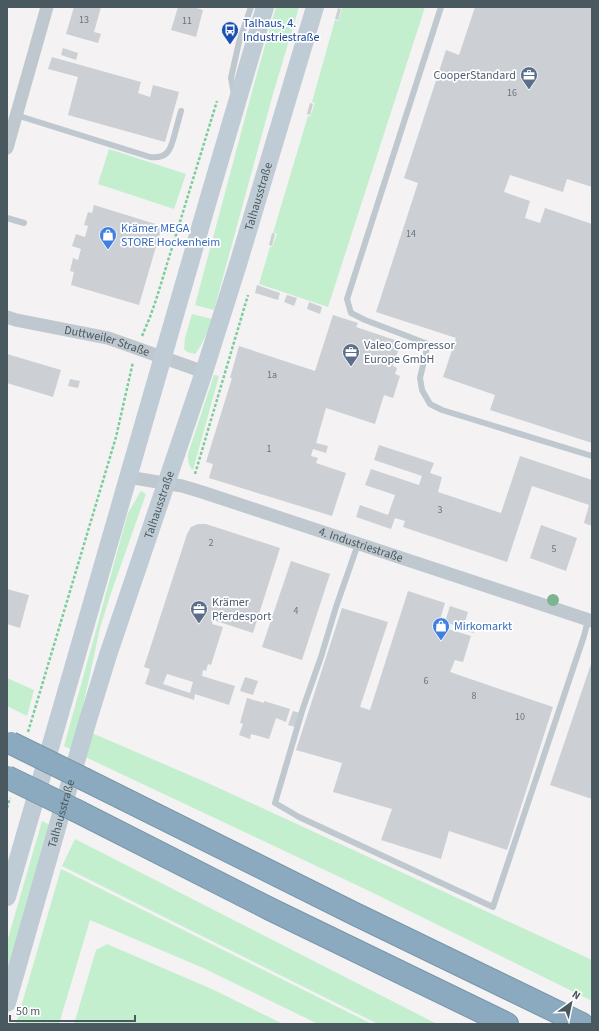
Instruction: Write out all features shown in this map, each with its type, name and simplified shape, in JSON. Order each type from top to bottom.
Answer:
[{"type":"highway","points":[[15,739],[86,780],[355,914],[582,1024]]},
{"type":"highway","points":[[9,785],[77,812],[272,910],[508,1024]]},
{"type":"main road","points":[[7,897],[162,357],[265,7]]},
{"type":"main road","name":"Talhausstraße","points":[[7,1003],[96,694],[122,611],[204,372],[315,7]]},
{"type":"street","points":[[7,148],[47,7]]},
{"type":"street","name":"Duttweiler Straße","points":[[7,317],[108,338],[204,372]]},
{"type":"street","name":"4. Industriestraße","points":[[128,477],[182,486],[202,492],[590,621]]},
{"type":"lane","points":[[236,105],[230,78],[239,42],[251,7]]},
{"type":"lane","points":[[441,7],[347,299],[352,313],[365,320],[428,344],[420,378],[422,390],[430,404],[442,410],[592,456]]},
{"type":"lane","points":[[16,115],[150,157],[158,158],[165,155],[171,148],[181,111]]},
{"type":"lane","points":[[7,218],[24,223]]},
{"type":"lane","points":[[358,544],[303,708],[275,803],[299,817],[493,907],[581,643],[590,621]]},
{"type":"path","points":[[15,739],[116,437],[137,348],[156,300],[219,97]]},
{"type":"path","points":[[7,808],[9,785]]},
{"type":"green space","points":[[276,7],[299,7],[273,94],[214,310],[195,305]]},
{"type":"green space","points":[[339,7],[425,7],[328,307],[259,284],[270,247],[272,247],[277,234],[273,233],[308,116],[310,117],[315,103],[312,102],[335,20],[338,21],[342,8]]},
{"type":"green space","points":[[109,149],[186,174],[174,209],[98,184]]},
{"type":"green space","points":[[192,314],[212,319],[203,342],[195,354],[187,352],[184,349],[185,338]]},
{"type":"green space","points":[[214,375],[219,376],[193,470],[189,465],[188,454]]},
{"type":"green space","points":[[141,491],[146,494],[100,628],[72,750],[64,746],[128,513]]},
{"type":"green space","points":[[7,678],[34,690],[27,716],[7,706]]},
{"type":"green space","points":[[85,730],[210,784],[592,960],[592,1001],[365,889],[79,754]]},
{"type":"green space","points":[[42,821],[50,825],[7,974],[7,942]]},
{"type":"green space","points":[[75,839],[437,1024],[378,1024],[62,866]]},
{"type":"green space","points":[[61,869],[372,1024],[318,1024],[201,967],[90,920],[59,1024],[16,1024]]},
{"type":"green space","points":[[107,944],[214,990],[283,1024],[74,1024],[96,950]]},
{"type":"building","points":[[74,7],[101,7],[94,32],[101,34],[98,43],[66,34]]},
{"type":"building","points":[[178,7],[193,7],[203,10],[196,37],[171,30]]},
{"type":"building","points":[[475,7],[592,7],[592,187],[567,179],[563,192],[510,175],[504,192],[530,201],[525,218],[540,223],[545,208],[592,224],[592,443],[490,410],[495,395],[443,377],[456,338],[376,312],[418,183],[404,178],[446,50],[459,55]]},
{"type":"building","points":[[338,8],[341,9],[338,20],[335,19]]},
{"type":"building","points":[[63,48],[78,53],[76,60],[61,55]]},
{"type":"building","points":[[52,57],[141,82],[138,93],[150,97],[153,85],[179,92],[165,142],[68,115],[78,77],[48,69]]},
{"type":"building","points":[[310,103],[313,104],[310,115],[307,114]]},
{"type":"building","points":[[94,205],[162,226],[139,305],[71,285],[74,272],[70,271],[73,258],[78,260],[81,249],[72,246],[76,234],[85,237],[88,226],[84,225],[88,212],[92,213]]},
{"type":"building","points":[[272,233],[275,234],[272,246],[269,245]]},
{"type":"building","points":[[257,285],[280,293],[278,300],[255,293]]},
{"type":"building","points":[[287,295],[297,298],[294,306],[284,302]]},
{"type":"building","points":[[309,302],[322,307],[320,314],[307,309]]},
{"type":"building","points":[[333,315],[358,323],[356,327],[401,342],[393,366],[397,368],[395,374],[400,376],[393,398],[384,395],[375,424],[326,408],[316,443],[328,446],[326,453],[313,449],[311,456],[318,458],[316,463],[346,473],[332,516],[209,478],[213,464],[206,462],[232,378],[230,378],[239,346],[315,371]]},
{"type":"building","points":[[7,354],[61,370],[53,397],[7,383]]},
{"type":"building","points":[[70,379],[80,381],[78,388],[68,386]]},
{"type":"building","points":[[379,445],[434,463],[430,473],[442,477],[438,492],[501,513],[520,456],[592,480],[592,526],[584,523],[589,505],[532,486],[507,562],[403,527],[405,521],[395,518],[391,529],[356,517],[360,505],[388,515],[395,495],[365,485],[371,469],[419,485],[422,476],[374,460]]},
{"type":"building","points":[[198,524],[206,524],[280,548],[253,633],[213,620],[212,624],[223,627],[211,665],[208,664],[206,671],[203,670],[202,676],[235,686],[229,705],[195,694],[194,700],[145,684],[150,669],[144,667],[187,534],[191,527]],"holes":[[[167,674],[193,682],[190,693],[163,684]]]},
{"type":"building","points":[[541,525],[577,538],[566,571],[530,558]]},
{"type":"building","points":[[291,561],[330,574],[302,660],[262,647]]},
{"type":"building","points":[[7,589],[29,595],[20,628],[7,624]]},
{"type":"building","points":[[408,591],[445,603],[438,626],[471,636],[463,662],[455,660],[450,672],[553,707],[507,850],[449,831],[441,859],[381,840],[392,809],[333,792],[342,763],[296,750],[342,608],[388,622],[360,707],[370,710]]},
{"type":"building","points":[[450,606],[468,612],[463,628],[445,622]]},
{"type":"building","points":[[467,626],[475,628],[474,633],[466,631]]},
{"type":"building","points":[[592,661],[592,799],[550,785]]},
{"type":"building","points":[[245,677],[258,681],[253,695],[240,691]]},
{"type":"building","points":[[247,698],[264,703],[264,701],[290,709],[286,722],[276,718],[269,739],[251,734],[250,739],[239,735],[243,724],[240,723]]},
{"type":"building","points":[[293,711],[300,713],[295,727],[288,725]]},
{"type":"place","name":"Talhaus, 4. Industriestraße","points":[[230,45]]},
{"type":"place","name":"CooperStandard","points":[[529,90]]},
{"type":"place","name":"Krämer MEGA STORE Hockenheim","points":[[108,250]]},
{"type":"place","name":"Valeo Compressor Europe GmbH","points":[[351,367]]},
{"type":"place","name":"Krämer Pferdesport","points":[[199,624]]},
{"type":"place","name":"Mirkomarkt","points":[[441,641]]}]
